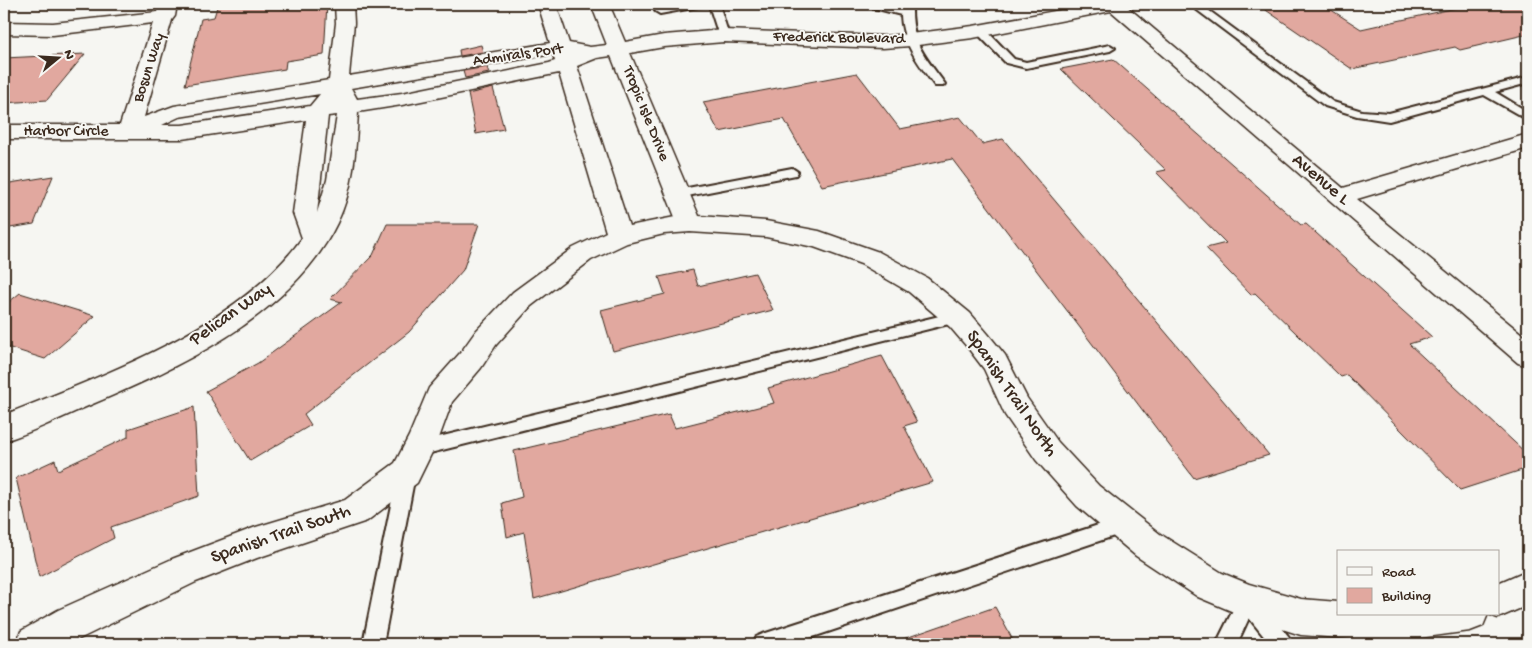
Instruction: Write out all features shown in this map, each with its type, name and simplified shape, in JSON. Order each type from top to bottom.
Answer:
[{"type":"street","points":[[344,4],[339,84],[348,105]]},
{"type":"street","points":[[547,4],[620,236]]},
{"type":"street","name":"Tropic Isle Drive","points":[[600,4],[690,224]]},
{"type":"street","name":"Frederick Boulevard","points":[[592,53],[664,41],[724,36],[883,42],[910,40],[981,31],[1117,4]]},
{"type":"street","name":"Avenue L","points":[[1117,4],[1339,197],[1528,355]]},
{"type":"street","points":[[4,28],[53,29],[167,10]]},
{"type":"street","name":"Bosun Way","points":[[129,132],[167,10]]},
{"type":"street","name":"Admirals Port","points":[[129,132],[174,112],[339,84],[592,53]]},
{"type":"street","name":"Admirals Port","points":[[129,132],[182,132],[402,98],[564,55]]},
{"type":"street","points":[[314,239],[305,213],[318,110],[339,84]]},
{"type":"street","name":"Pelican Way","points":[[4,428],[167,358],[228,322],[276,284],[295,265],[324,226],[335,198],[348,105]]},
{"type":"street","name":"Harbor Circle","points":[[4,132],[129,132]]},
{"type":"street","points":[[1339,197],[1528,141]]},
{"type":"street","points":[[412,461],[439,396],[472,360],[486,338],[503,318],[522,300],[582,254],[620,236],[664,226],[690,224]]},
{"type":"street","name":"Spanish Trail North","points":[[690,224],[766,229],[810,237],[845,248],[878,262],[918,285],[956,317],[978,341],[995,364],[1016,406],[1046,451],[1088,496],[1135,535],[1210,585],[1248,601],[1301,617],[1390,624],[1454,616]]},
{"type":"street","name":"Spanish Trail South","points":[[34,644],[71,623],[184,570],[256,543],[355,511],[412,461]]},
{"type":"street","points":[[1500,600],[1528,587]]},
{"type":"lane","points":[[660,11],[705,4]]},
{"type":"lane","points":[[714,4],[724,36]]},
{"type":"lane","points":[[870,4],[907,8],[910,40],[939,84]]},
{"type":"lane","points":[[1194,4],[1329,104],[1361,114],[1389,116],[1528,80]]},
{"type":"lane","points":[[981,31],[1010,61],[1026,65],[1110,48]]},
{"type":"lane","points":[[1485,91],[1528,117]]},
{"type":"lane","points":[[677,194],[792,172]]},
{"type":"lane","points":[[373,644],[412,461],[956,317]]},
{"type":"lane","points":[[762,644],[1135,535]]},
{"type":"lane","points":[[1226,644],[1248,601],[1282,644]]},
{"type":"building","points":[[218,4],[327,4],[324,55],[286,61],[285,69],[185,85],[201,19],[214,17]]},
{"type":"building","points":[[1257,4],[1322,4],[1361,29],[1474,4],[1528,4],[1528,34],[1460,50],[1455,47],[1352,69]]},
{"type":"building","points":[[481,45],[483,52],[460,56],[459,50]]},
{"type":"building","points":[[85,54],[47,100],[4,103],[4,58]]},
{"type":"building","points":[[1113,59],[1301,225],[1306,224],[1432,337],[1409,344],[1528,455],[1528,468],[1460,490],[1347,375],[1341,377],[1255,293],[1251,295],[1206,248],[1226,243],[1156,172],[1166,170],[1061,69]]},
{"type":"building","points":[[487,67],[489,73],[465,78],[463,71]]},
{"type":"building","points":[[857,73],[900,129],[960,117],[982,144],[1003,139],[1269,455],[1194,478],[952,159],[822,186],[784,119],[719,132],[703,102]]},
{"type":"building","points":[[493,88],[504,129],[476,134],[468,94]]},
{"type":"building","points":[[53,176],[34,224],[4,229],[4,184]]},
{"type":"building","points":[[387,224],[479,224],[463,270],[409,332],[304,414],[311,425],[250,461],[206,391],[258,363],[342,302],[330,299],[373,255]]},
{"type":"building","points":[[693,270],[698,286],[755,273],[773,310],[613,351],[601,310],[665,294],[659,277]]},
{"type":"building","points":[[20,293],[95,316],[45,359],[4,346],[4,306]]},
{"type":"building","points":[[882,356],[917,422],[904,426],[933,482],[534,599],[524,532],[507,537],[502,503],[522,497],[514,451],[669,414],[675,428],[774,403],[768,388]]},
{"type":"building","points":[[194,407],[199,496],[111,527],[114,538],[39,577],[16,478],[55,460],[58,470],[128,437],[128,429]]},
{"type":"building","points":[[995,607],[1015,644],[901,644],[900,640]]}]
